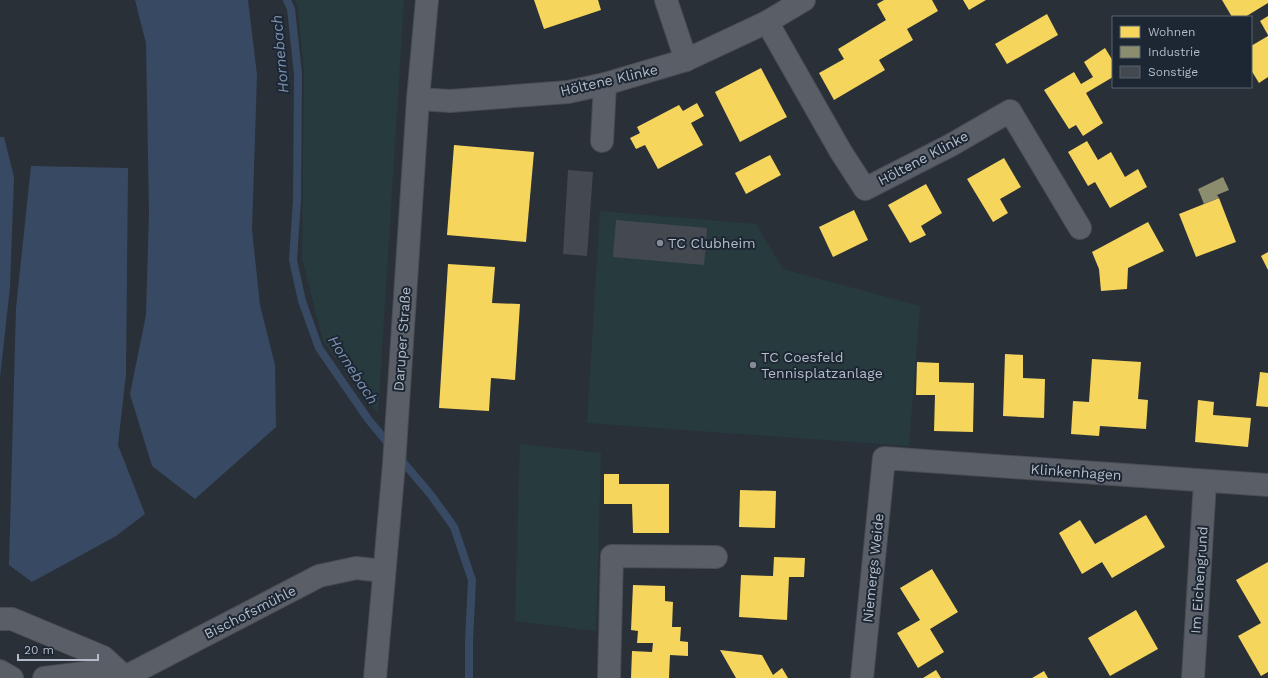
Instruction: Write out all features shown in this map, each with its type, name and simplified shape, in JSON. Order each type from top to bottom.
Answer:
[{"type":"street","name":"Daruper Straße","points":[[374,678],[394,464],[418,100],[427,0]]},
{"type":"street","points":[[666,0],[686,60]]},
{"type":"street","name":"Höltene Klinke","points":[[418,100],[450,101],[568,92],[605,84],[686,60],[767,22],[804,0]]},
{"type":"street","name":"Höltene Klinke","points":[[767,22],[841,152],[865,189],[952,145],[1010,111],[1080,228]]},
{"type":"street","points":[[602,141],[605,84]]},
{"type":"street","name":"Klinkenhagen","points":[[884,458],[1205,482],[1268,485]]},
{"type":"street","name":"Niemergs Weide","points":[[862,678],[884,458]]},
{"type":"street","name":"Im Eichengrund","points":[[1193,678],[1205,482]]},
{"type":"street","points":[[609,678],[612,556],[716,557]]},
{"type":"street","name":"Bischofsmühle","points":[[124,678],[319,576],[356,568],[384,571]]},
{"type":"street","points":[[0,619],[12,619],[103,657],[124,678]]},
{"type":"street","points":[[0,670],[12,678]]},
{"type":"street","points":[[44,678],[84,672],[124,678]]},
{"type":"green space","points":[[295,0],[404,0],[378,414],[323,341],[302,258],[304,73],[298,7]]},
{"type":"green space","name":"TC Coesfeld Tennisplatzanlage","points":[[600,211],[756,224],[783,269],[920,306],[909,446],[587,423]]},
{"type":"green space","points":[[520,444],[601,453],[596,631],[515,621]]},
{"type":"water","points":[[135,0],[248,0],[257,75],[252,230],[260,305],[275,365],[276,427],[195,499],[152,466],[130,394],[146,315],[149,213],[146,43]]},
{"type":"water","points":[[0,137],[4,137],[14,177],[10,287],[0,377]]},
{"type":"water","points":[[31,166],[128,168],[126,374],[118,445],[145,514],[116,536],[32,582],[9,565],[16,308]]},
{"type":"building: Wohnen","points":[[534,0],[598,0],[601,10],[544,29]]},
{"type":"building: Wohnen","points":[[884,0],[932,0],[938,11],[907,29],[913,40],[879,60],[885,70],[834,100],[819,73],[844,59],[838,49],[886,20],[877,4]]},
{"type":"building: Wohnen","points":[[963,0],[986,0],[969,10]]},
{"type":"building: Wohnen","points":[[1222,0],[1268,0],[1268,3],[1247,16],[1231,16]]},
{"type":"building: Wohnen","points":[[1047,14],[1058,35],[1007,64],[995,44]]},
{"type":"building: Wohnen","points":[[1268,16],[1268,35],[1260,21]]},
{"type":"building: Wohnen","points":[[1268,36],[1268,77],[1259,83],[1252,72],[1252,45]]},
{"type":"building: Wohnen","points":[[1105,48],[1112,59],[1112,78],[1086,93],[1103,123],[1083,136],[1076,125],[1069,129],[1044,90],[1074,72],[1081,84],[1093,77],[1084,62]]},
{"type":"building: Wohnen","points":[[761,68],[787,117],[740,142],[715,92]]},
{"type":"building: Wohnen","points":[[697,103],[704,116],[691,123],[703,145],[658,169],[645,145],[636,149],[630,138],[640,133],[637,127],[679,105],[683,111]]},
{"type":"building: Wohnen","points":[[1087,141],[1098,160],[1111,152],[1125,177],[1138,169],[1147,187],[1110,208],[1095,182],[1088,186],[1068,152]]},
{"type":"building: Wohnen","points":[[454,145],[534,152],[526,242],[447,235]]},
{"type":"building: Wohnen","points":[[770,155],[781,175],[746,194],[735,173]]},
{"type":"building: Wohnen","points":[[1004,158],[1021,187],[1000,199],[1008,213],[993,222],[967,179]]},
{"type":"building: Wohnen","points":[[926,184],[942,213],[921,226],[926,235],[910,243],[888,205]]},
{"type":"building: Wohnen","points":[[1219,198],[1236,242],[1196,257],[1179,214]]},
{"type":"building: Wohnen","points":[[854,210],[868,240],[833,257],[819,227]]},
{"type":"building: Wohnen","points":[[1148,222],[1164,251],[1128,268],[1127,289],[1101,291],[1099,269],[1092,252]]},
{"type":"building: Wohnen","points":[[1268,252],[1268,270],[1261,256]]},
{"type":"building: Wohnen","points":[[448,264],[495,267],[492,303],[520,304],[515,380],[491,378],[489,411],[439,408]]},
{"type":"building: Wohnen","points":[[1005,354],[1023,355],[1023,378],[1045,379],[1044,418],[1003,416]]},
{"type":"building: Wohnen","points":[[1092,359],[1141,362],[1138,399],[1148,400],[1146,429],[1100,426],[1099,436],[1071,434],[1073,401],[1089,402]]},
{"type":"building: Wohnen","points":[[917,362],[939,363],[939,382],[974,383],[973,432],[934,431],[935,395],[916,395]]},
{"type":"building: Wohnen","points":[[1260,372],[1268,373],[1268,407],[1256,406]]},
{"type":"building: Wohnen","points":[[1198,400],[1214,402],[1213,415],[1251,418],[1248,447],[1195,442]]},
{"type":"building: Wohnen","points":[[604,474],[619,474],[619,484],[669,484],[669,533],[633,533],[632,504],[604,504]]},
{"type":"building: Wohnen","points":[[740,490],[776,491],[775,528],[739,527]]},
{"type":"building: Wohnen","points":[[1146,515],[1165,547],[1112,578],[1102,562],[1082,574],[1059,533],[1080,520],[1095,544]]},
{"type":"building: Wohnen","points":[[774,557],[805,558],[804,577],[789,577],[787,620],[739,617],[741,575],[773,576]]},
{"type":"building: Wohnen","points":[[1268,562],[1268,672],[1261,676],[1238,636],[1261,623],[1236,580]]},
{"type":"building: Wohnen","points":[[932,569],[958,612],[930,629],[944,652],[918,668],[897,633],[920,620],[900,588]]},
{"type":"building: Wohnen","points":[[633,585],[665,586],[665,601],[673,602],[672,627],[681,627],[680,641],[688,642],[688,656],[670,655],[669,678],[631,678],[632,651],[652,652],[653,643],[637,643],[638,631],[631,630]]},
{"type":"building: Wohnen","points":[[1136,610],[1158,649],[1110,676],[1088,638]]},
{"type":"building: Wohnen","points":[[720,650],[762,655],[773,675],[782,668],[788,678],[736,678]]},
{"type":"building: Wohnen","points":[[936,670],[941,678],[923,678]]},
{"type":"building: Wohnen","points":[[1044,671],[1048,678],[1032,678]]},
{"type":"building: Industrie","points":[[1223,177],[1229,190],[1217,195],[1219,198],[1204,204],[1198,189]]},
{"type":"building: Sonstige","points":[[568,170],[593,172],[587,256],[563,254]]},
{"type":"building: Sonstige","name":"TC Clubheim","points":[[616,220],[707,228],[704,265],[613,257]]},
{"type":"waterway","name":"Hornebach","points":[[287,0],[291,9],[298,74],[297,200],[293,260],[302,301],[319,348],[368,419],[391,447]]},
{"type":"waterway","name":"Hornebach","points":[[398,456],[431,495],[454,527],[472,580],[469,678]]},
{"type":"place","name":"TC Clubheim","points":[[660,243]]},
{"type":"place","name":"TC Coesfeld Tennisplatzanlage","points":[[753,365]]}]
